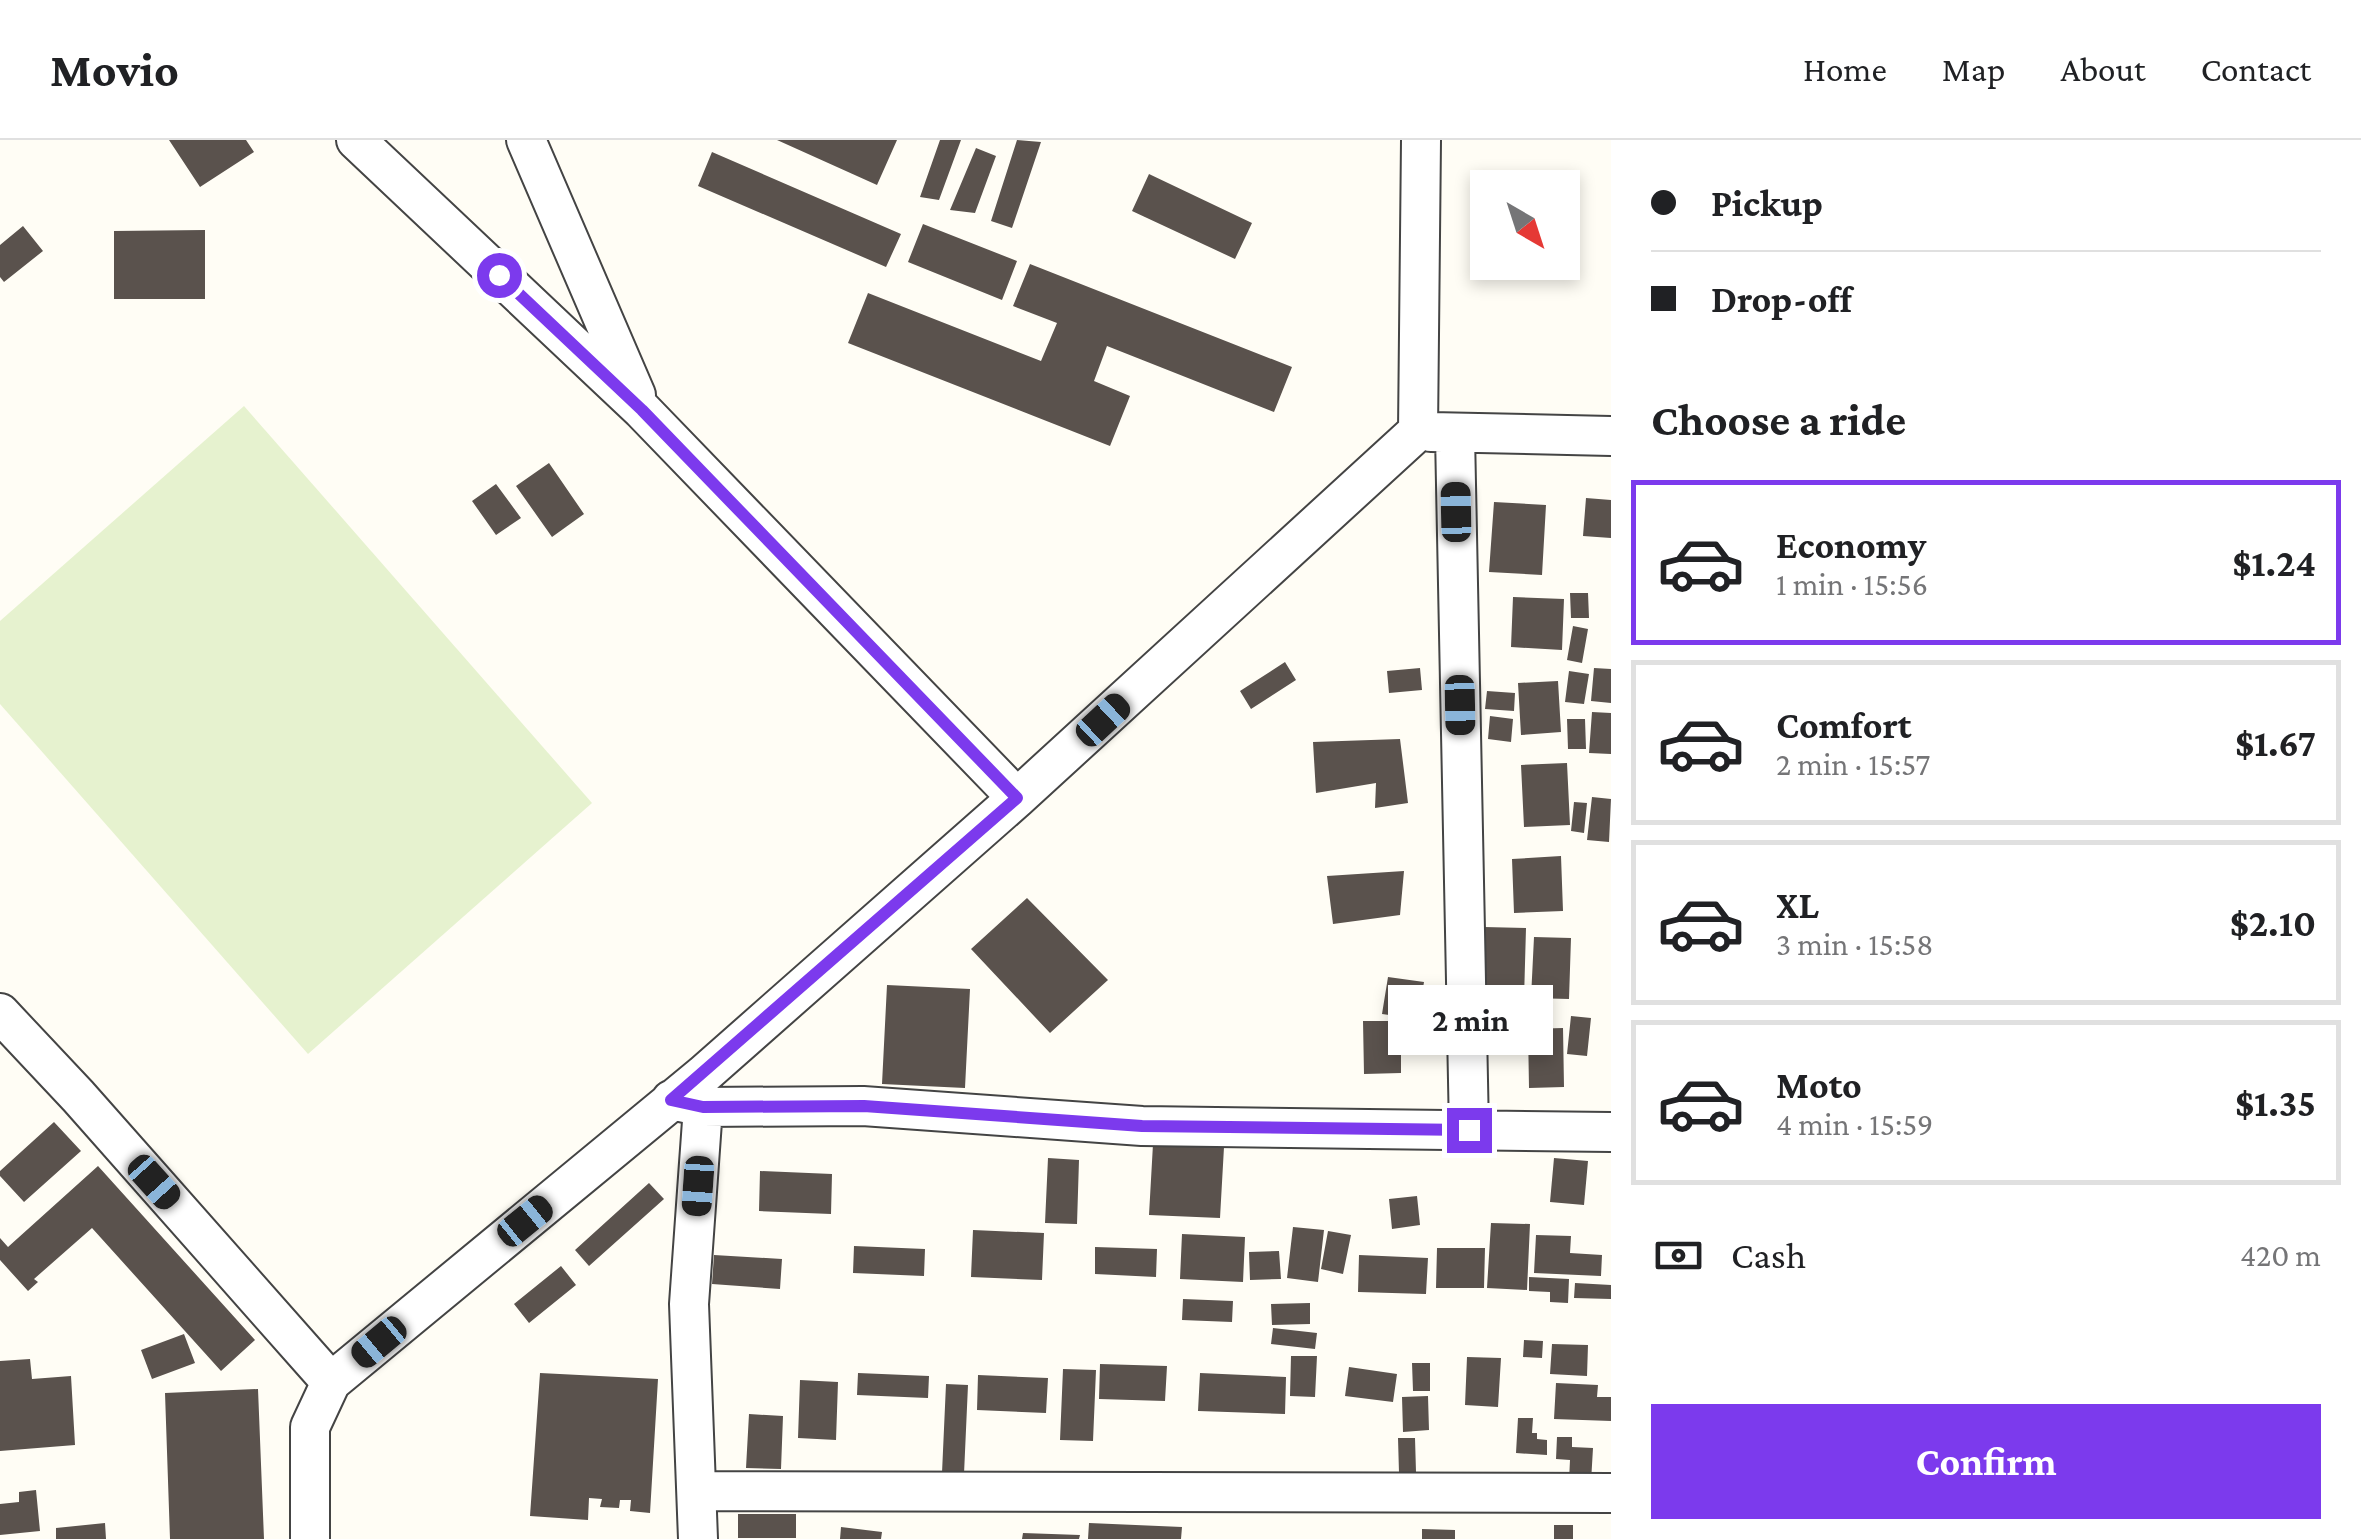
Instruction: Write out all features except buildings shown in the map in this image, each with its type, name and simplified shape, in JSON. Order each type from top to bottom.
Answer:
[{"type":"street","points":[[356,140],[642,410],[1017,798]]},
{"type":"street","points":[[526,140],[642,410]]},
{"type":"street","points":[[1422,140],[1469,1130]]},
{"type":"street","points":[[310,1539],[310,1427],[330,1382],[687,1103],[1017,798],[1436,433],[1611,436]]},
{"type":"street","points":[[0,1013],[330,1382]]},
{"type":"street","points":[[687,1103],[864,1106],[1142,1126],[1611,1132]]},
{"type":"street","points":[[687,1103],[689,1304],[698,1539]]},
{"type":"street","points":[[697,1491],[1611,1493]]},
{"type":"green space","points":[[244,406],[592,803],[308,1054],[0,704],[0,621]]},
{"type":"route","points":[[499,275],[642,410],[1017,798],[671,1100],[703,1107],[864,1106],[1142,1126],[1469,1130]]}]
